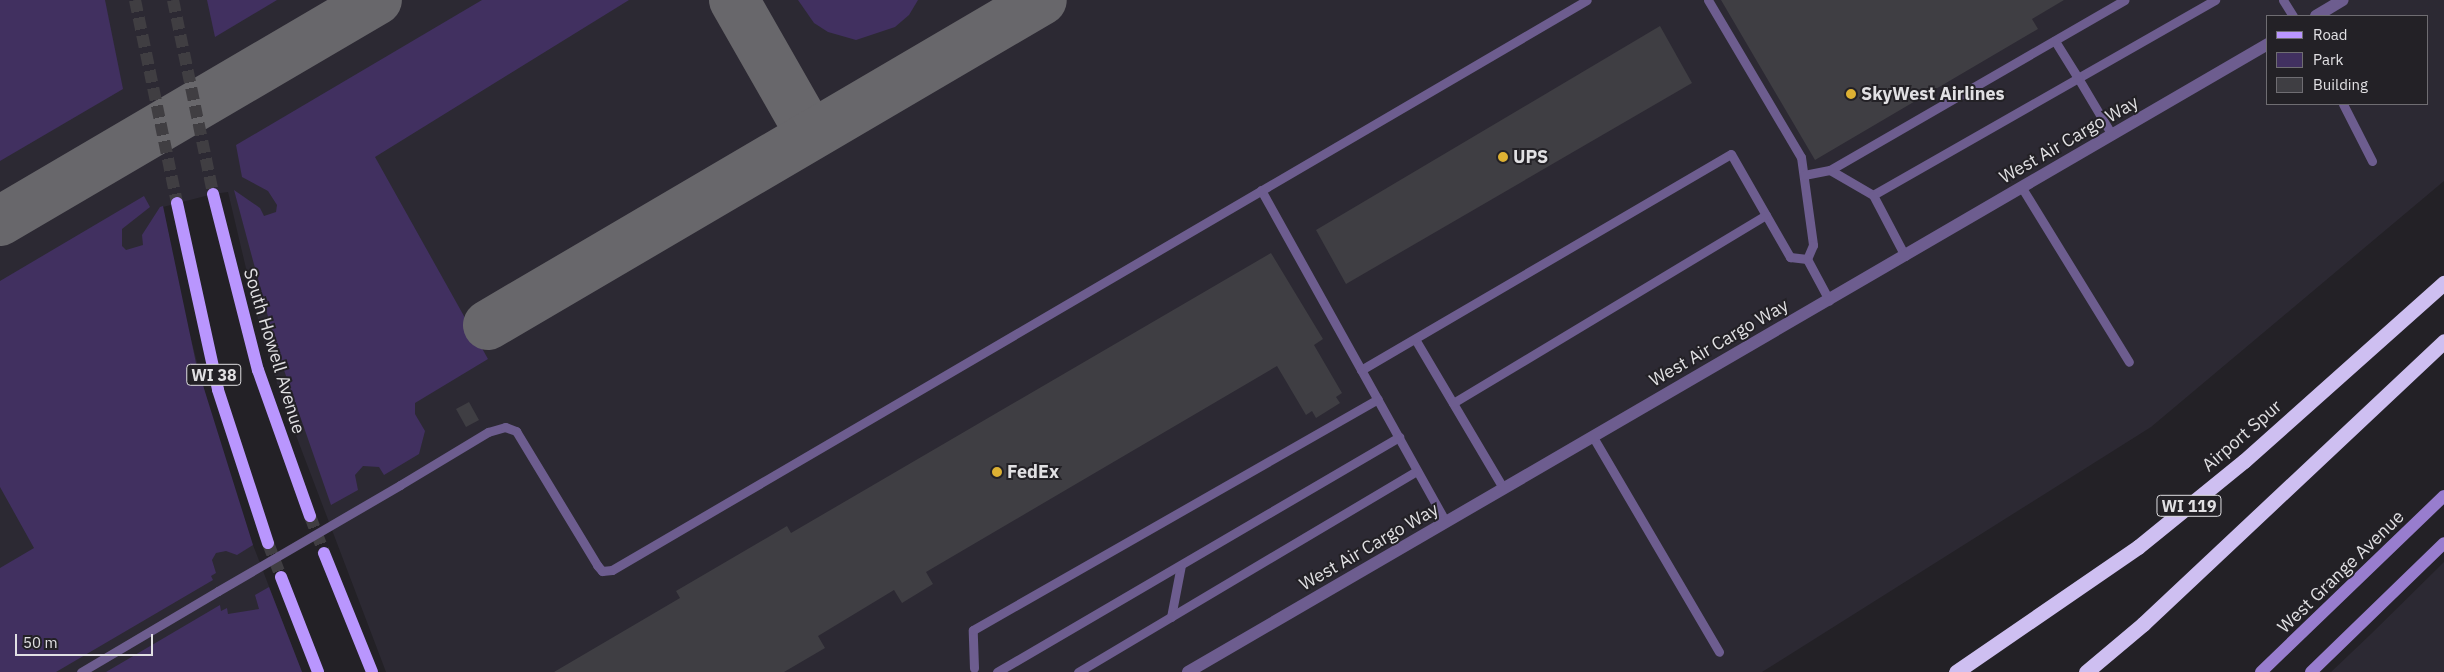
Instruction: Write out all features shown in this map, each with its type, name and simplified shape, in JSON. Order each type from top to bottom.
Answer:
[{"type":"highway","name":"Airport Spur","points":[[1956,672],[2138,547],[2244,461],[2444,284]]},
{"type":"highway","name":"WI 119","points":[[2086,672],[2143,624],[2444,341]]},
{"type":"main road","name":"South Howell Avenue","points":[[213,194],[258,370],[310,516]]},
{"type":"main road","name":"WI 38","points":[[177,203],[218,390],[268,543]]},
{"type":"main road","points":[[324,553],[372,672]]},
{"type":"main road","points":[[280,577],[318,672]]},
{"type":"street","points":[[2318,15],[2344,0]]},
{"type":"street","name":"West Air Cargo Way","points":[[1188,672],[2266,45]]},
{"type":"street","name":"West Grange Avenue","points":[[2261,672],[2444,496]]},
{"type":"street","points":[[2311,672],[2444,543]]},
{"type":"lane","points":[[81,672],[488,432],[505,427],[516,431],[597,566],[602,570],[612,570],[1587,0]]},
{"type":"lane","points":[[1708,0],[1795,144],[1804,175],[1812,245],[1807,259],[1829,300]]},
{"type":"lane","points":[[1804,175],[1830,170],[2124,0]]},
{"type":"lane","points":[[1874,195],[2214,0]]},
{"type":"lane","points":[[2283,0],[2292,15]]},
{"type":"lane","points":[[2055,40],[2112,135]]},
{"type":"lane","points":[[2344,105],[2372,161]]},
{"type":"lane","points":[[1362,370],[1731,154],[1790,257],[1807,259]]},
{"type":"lane","points":[[1830,170],[1874,195],[1905,256]]},
{"type":"lane","points":[[2022,188],[2129,362]]},
{"type":"lane","points":[[1262,190],[1446,522]]},
{"type":"lane","points":[[1453,403],[1766,215]]},
{"type":"lane","points":[[1415,339],[1502,488]]},
{"type":"lane","points":[[973,671],[973,630],[1378,400]]},
{"type":"lane","points":[[997,672],[1399,437]]},
{"type":"lane","points":[[1593,437],[1719,652]]},
{"type":"lane","points":[[1078,672],[1417,471]]},
{"type":"lane","points":[[1171,616],[1181,565]]},
{"type":"shaded area","points":[[0,0],[2444,0],[2444,181],[2151,427],[1762,672],[386,672],[281,396],[261,332],[228,192],[163,207],[187,324],[215,430],[253,545],[302,672],[0,672]]},
{"type":"shaded area","points":[[2444,562],[2444,672],[2331,672],[2372,633]]},
{"type":"green space","points":[[0,0],[105,0],[123,89],[0,161]]},
{"type":"green space","points":[[207,0],[277,0],[215,37]]},
{"type":"green space","points":[[482,0],[629,0],[375,157],[488,359],[415,403],[415,414],[425,431],[419,454],[384,475],[379,467],[363,466],[355,475],[358,490],[331,505],[277,350],[234,190],[260,208],[264,216],[276,212],[277,205],[268,191],[242,177],[236,145]]},
{"type":"green space","points":[[798,0],[918,0],[909,15],[895,27],[856,40],[828,32],[814,23]]},
{"type":"green space","points":[[144,196],[150,207],[122,229],[122,246],[126,250],[143,245],[142,235],[160,207],[163,206],[196,363],[253,545],[237,555],[226,551],[216,553],[212,560],[216,573],[211,576],[213,580],[56,672],[0,672],[0,568],[34,548],[0,487],[0,281]]},
{"type":"green space","points":[[269,587],[302,672],[106,672],[220,605],[221,611],[227,608],[228,614],[259,609],[255,595]]},
{"type":"building","name":"SkyWest Airlines","points":[[1721,0],[2064,0],[2032,19],[2038,29],[1815,160]]},
{"type":"building","name":"UPS","points":[[1660,26],[1692,83],[1346,284],[1316,230]]},
{"type":"building","name":"FedEx","points":[[1271,253],[1323,339],[1314,345],[1342,393],[1336,397],[1340,403],[1316,418],[1312,411],[1306,415],[1277,366],[926,572],[933,584],[902,603],[894,590],[818,636],[825,648],[784,672],[554,672],[680,598],[676,591],[787,526],[791,533]]},
{"type":"building","points":[[469,402],[479,420],[466,427],[456,409]]},
{"type":"taxiway","points":[[0,221],[377,0]]},
{"type":"taxiway","points":[[734,0],[811,135]]},
{"type":"taxiway","points":[[488,325],[1042,0]]},
{"type":"tunnel","points":[[135,0],[177,203]]},
{"type":"tunnel","points":[[173,0],[213,194]]},
{"type":"tunnel","points":[[310,516],[324,553]]},
{"type":"tunnel","points":[[268,543],[281,577]]},
{"type":"place","name":"SkyWest Airlines","points":[[1851,94]]},
{"type":"place","name":"UPS","points":[[1503,157]]},
{"type":"place","name":"FedEx","points":[[997,472]]}]
